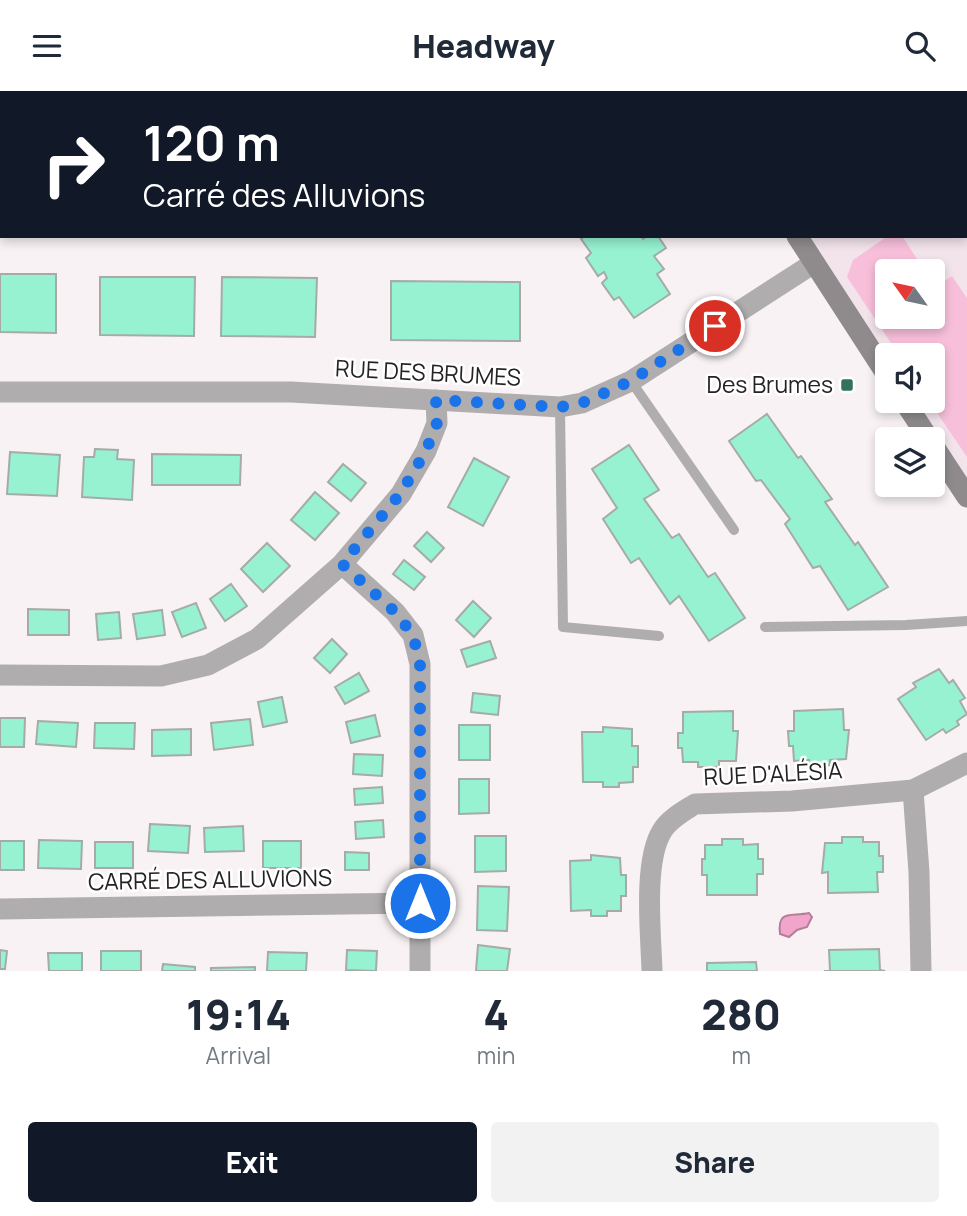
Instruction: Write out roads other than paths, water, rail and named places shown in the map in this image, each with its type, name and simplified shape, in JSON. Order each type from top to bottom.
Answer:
[{"type":"main road","points":[[798,238],[875,357]]},
{"type":"main road","points":[[945,463],[967,497]]},
{"type":"street","name":"RUE DES BRUMES","points":[[0,392],[290,392],[560,407],[582,403],[631,381],[814,263]]},
{"type":"street","points":[[0,675],[161,676],[208,665],[257,639],[342,564],[401,493],[426,451],[437,423],[436,400]]},
{"type":"street","points":[[342,564],[395,612],[407,627],[413,635],[420,664],[421,971]]},
{"type":"street","name":"RUE D'ALÉSIA","points":[[652,971],[650,892],[653,853],[662,829],[675,817],[695,804],[792,801],[913,790],[967,762]]},
{"type":"street","points":[[913,790],[919,871],[921,971]]},
{"type":"street","name":"CARRÉ DES ALLUVIONS","points":[[0,909],[420,903]]},
{"type":"lane","points":[[631,381],[734,530]]},
{"type":"lane","points":[[560,407],[563,627],[659,636]]},
{"type":"lane","points":[[765,627],[906,625],[967,621]]},
{"type":"place","name":"Des Brumes","points":[[847,385]]}]
